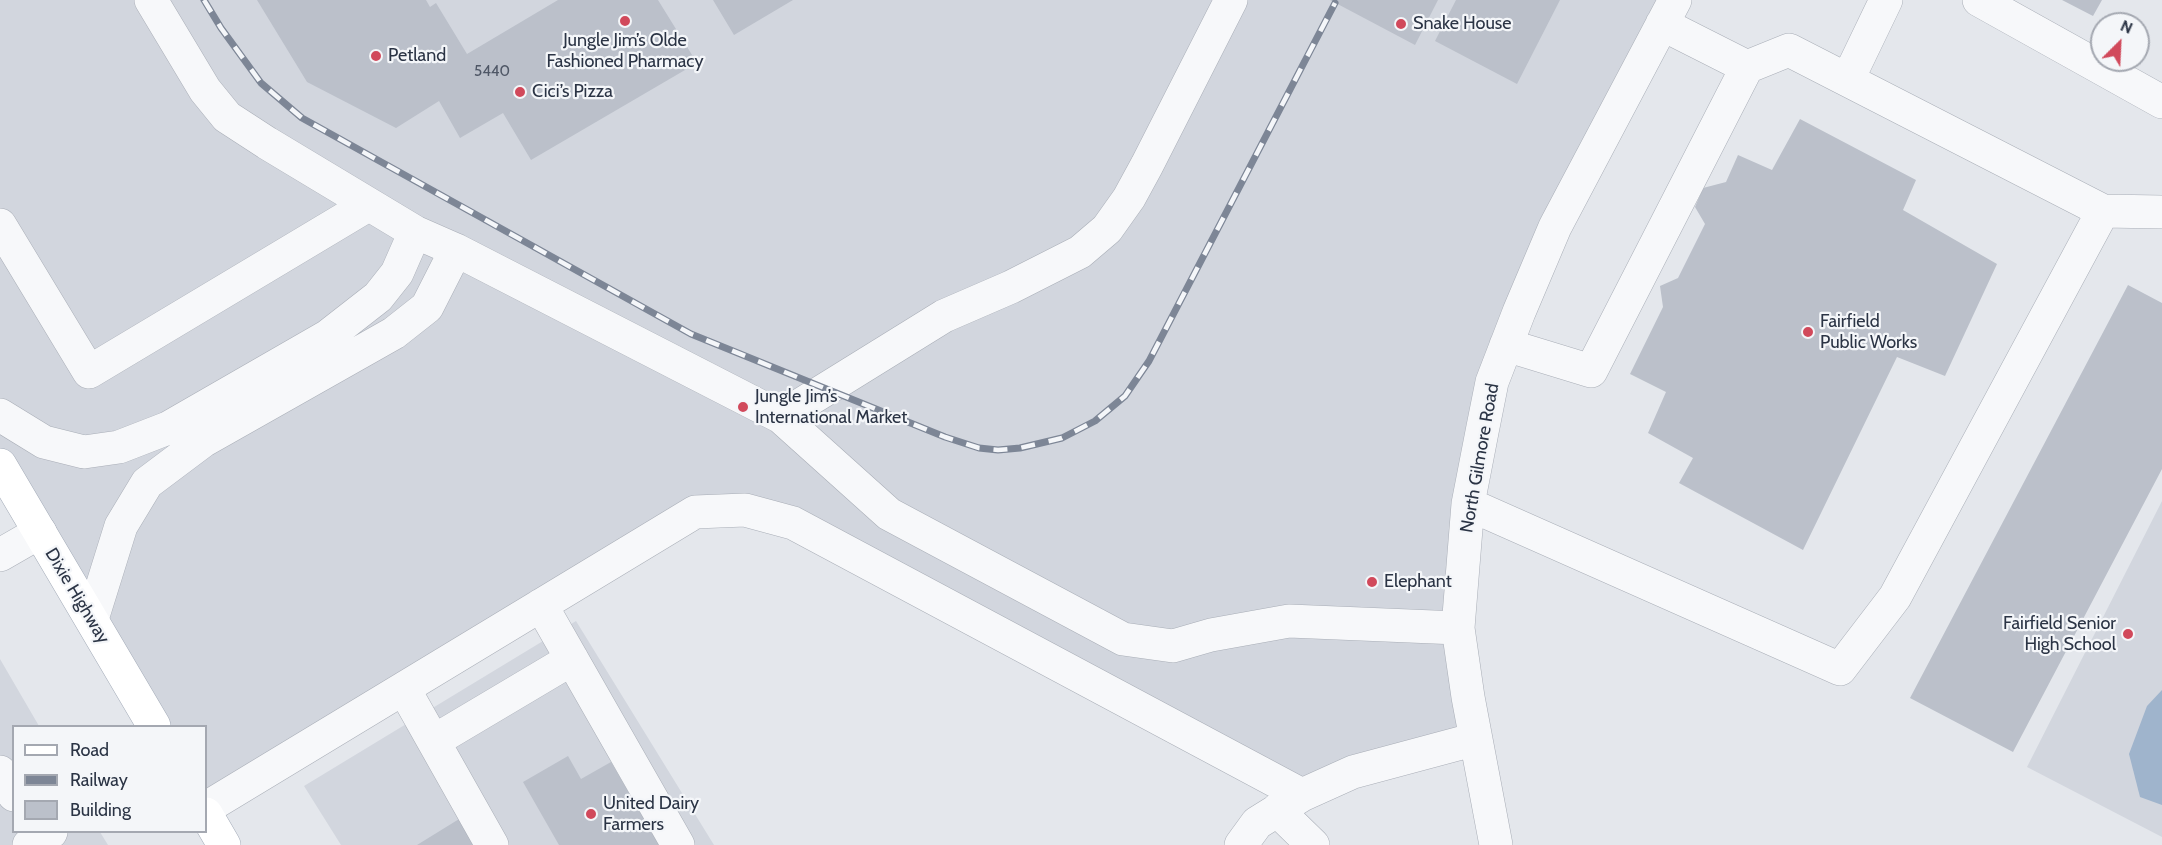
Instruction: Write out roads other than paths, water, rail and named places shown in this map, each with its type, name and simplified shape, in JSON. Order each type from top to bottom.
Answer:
[{"type":"main road","name":"Dixie Highway","points":[[0,465],[153,725]]},
{"type":"main road","points":[[207,816],[224,845]]},
{"type":"street","points":[[151,0],[205,90],[227,117],[279,151],[415,232],[456,250],[781,417],[889,514],[1123,639],[1173,646],[1211,634],[1289,621],[1458,628]]},
{"type":"street","points":[[1848,79],[1886,0]]},
{"type":"street","points":[[1979,0],[2162,102]]},
{"type":"street","points":[[781,417],[944,316],[1011,287],[1080,252],[1107,229],[1129,198],[1147,165],[1218,7]]},
{"type":"street","points":[[1669,12],[1747,67]]},
{"type":"street","name":"North Gilmore Road","points":[[1496,845],[1458,628],[1468,504],[1492,382],[1555,227],[1669,12]]},
{"type":"street","points":[[1506,345],[1591,371],[1747,67],[1790,50],[2103,211],[2162,212]]},
{"type":"street","points":[[0,225],[89,372],[368,205]]},
{"type":"street","points":[[1468,504],[1840,669],[1895,597],[2103,211]]},
{"type":"street","points":[[0,415],[44,442],[84,452],[119,447],[168,428],[328,336],[378,297],[397,273],[415,232]]},
{"type":"street","points":[[92,619],[121,526],[147,483],[202,441],[394,333],[427,307],[456,250]]},
{"type":"street","points":[[207,807],[695,512],[745,510],[793,523],[1290,802],[1312,845]]},
{"type":"street","points":[[0,555],[40,532]]},
{"type":"street","points":[[541,605],[678,845]]},
{"type":"street","points":[[434,741],[572,659]]},
{"type":"street","points":[[404,689],[492,845]]},
{"type":"street","points":[[1241,845],[1257,823],[1290,802],[1353,772],[1476,739]]},
{"type":"street","points":[[0,772],[12,792]]},
{"type":"water","points":[[2162,690],[2162,805],[2140,797],[2129,754],[2147,706]]},
{"type":"railway","points":[[204,0],[221,28],[261,83],[302,118],[691,334],[945,437],[979,448],[998,450],[1020,448],[1062,438],[1095,421],[1125,396],[1149,361],[1335,3]]},
{"type":"place","name":"Jungle Jim’s Olde Fashioned Pharmacy","points":[[625,21]]},
{"type":"place","name":"Snake House","points":[[1401,24]]},
{"type":"place","name":"Petland","points":[[376,56]]},
{"type":"place","name":"Cici’s Pizza","points":[[520,92]]},
{"type":"place","name":"Fairfield Public Works","points":[[1808,332]]},
{"type":"place","name":"Jungle Jim’s International Market","points":[[743,407]]},
{"type":"place","name":"Elephant","points":[[1372,582]]},
{"type":"place","name":"Fairfield Senior High School","points":[[2128,634]]},
{"type":"place","name":"United Dairy Farmers","points":[[591,814]]}]
